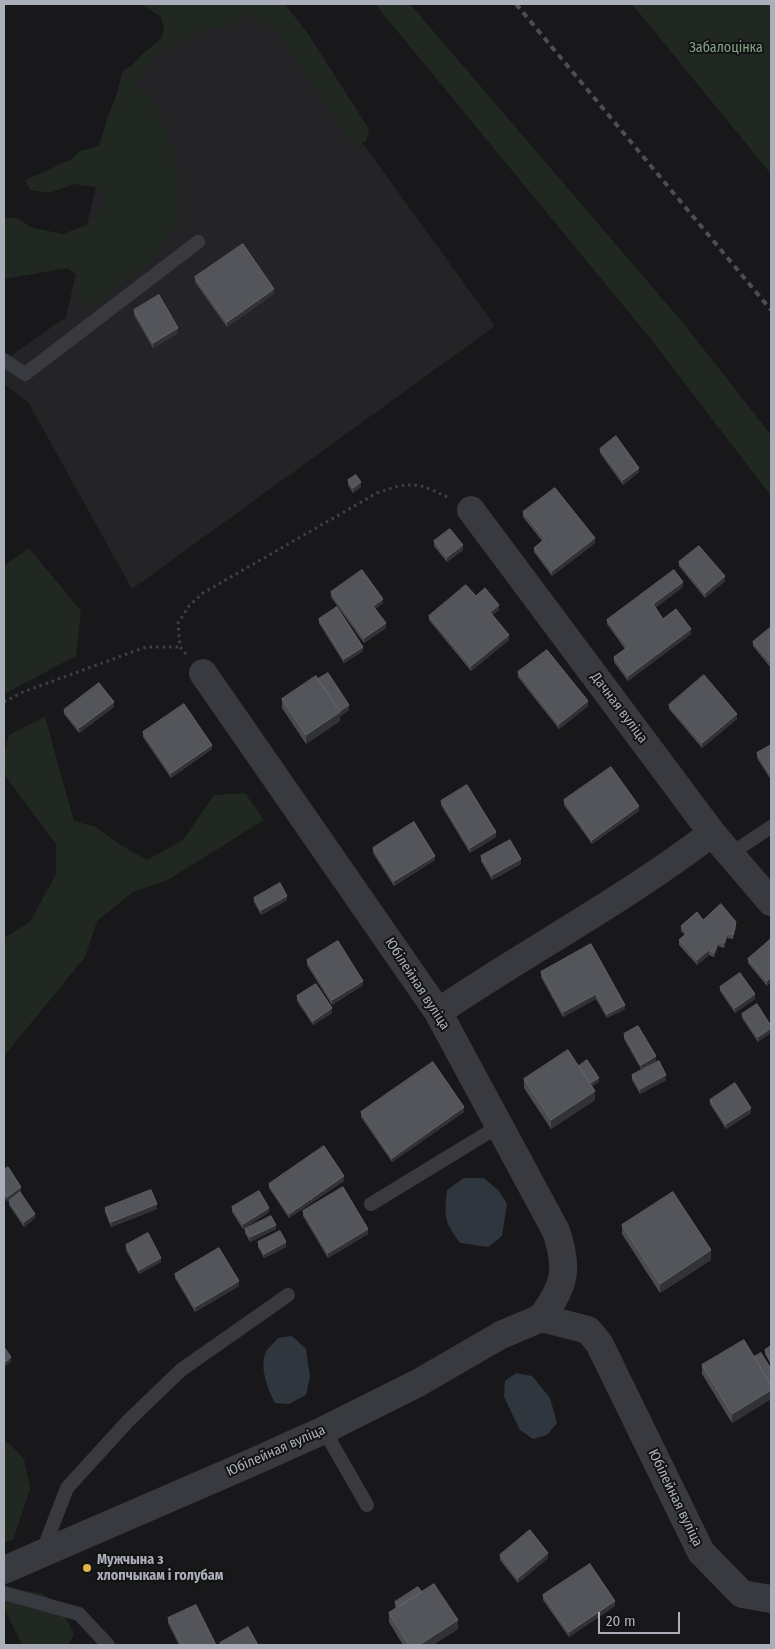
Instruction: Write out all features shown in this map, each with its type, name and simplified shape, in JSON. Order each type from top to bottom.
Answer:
[{"type":"street","name":"Дачная вуліца","points":[[471,510],[712,833],[771,902]]},
{"type":"street","name":"Юбілейная вуліца","points":[[4,1570],[324,1430],[418,1383],[501,1335],[541,1318],[551,1305],[562,1278],[564,1266],[556,1231],[438,1012],[203,673]]},
{"type":"street","points":[[438,1012],[480,983],[673,863],[712,833]]},
{"type":"street","name":"Юбілейная вуліца","points":[[541,1318],[588,1330],[599,1343],[701,1552],[742,1594],[771,1599]]},
{"type":"lane","points":[[4,360],[25,374],[198,242]]},
{"type":"lane","points":[[730,854],[771,827]]},
{"type":"lane","points":[[371,1204],[499,1126]]},
{"type":"lane","points":[[42,1554],[67,1488],[128,1421],[181,1370],[288,1295]]},
{"type":"lane","points":[[324,1430],[367,1505]]},
{"type":"lane","points":[[4,1593],[79,1614],[108,1645]]},
{"type":"path","points":[[203,673],[180,647],[178,623],[189,606],[203,593],[377,492],[400,485],[428,487],[471,510]]},
{"type":"path","points":[[4,702],[23,692],[146,647],[180,647]]},
{"type":"shaded area","points":[[215,4],[262,4],[495,326],[132,589],[28,402],[4,384],[4,370],[12,355],[66,317],[122,72]]},
{"type":"shaded area","points":[[464,1178],[484,1178],[499,1191],[507,1204],[502,1236],[488,1247],[460,1243],[448,1224],[446,1218],[447,1190]]},
{"type":"shaded area","points":[[292,1336],[306,1349],[310,1377],[306,1395],[289,1404],[275,1403],[265,1377],[264,1356],[278,1338]]},
{"type":"shaded area","points":[[516,1373],[532,1376],[550,1398],[557,1423],[547,1435],[533,1439],[520,1430],[504,1397],[505,1381]]},
{"type":"green space","points":[[141,4],[285,4],[308,34],[369,129],[366,141],[355,145],[280,37],[250,12],[222,27],[188,36],[156,57],[136,81],[156,107],[169,133],[179,181],[177,224],[157,255],[96,305],[78,301],[79,277],[68,268],[4,279],[4,219],[14,217],[33,228],[63,234],[89,224],[104,206],[101,188],[74,184],[49,193],[30,190],[25,180],[70,160],[80,151],[99,146],[107,119],[124,76],[140,56],[161,39],[164,29],[161,17]]},
{"type":"green space","points":[[375,4],[410,4],[684,324],[771,435],[771,496],[650,338]]},
{"type":"green space","name":"Забалоцінка","points":[[632,4],[771,4],[771,174]]},
{"type":"green space","points":[[29,548],[81,611],[76,656],[4,694],[4,566]]},
{"type":"green space","points":[[45,717],[74,821],[96,827],[119,844],[147,860],[183,840],[214,795],[245,793],[264,820],[168,880],[133,892],[97,921],[85,957],[4,1055],[4,938],[30,922],[56,874],[56,844],[4,774],[4,753],[9,735]]},
{"type":"green space","points":[[4,1442],[10,1444],[24,1459],[30,1489],[13,1540],[4,1542]]},
{"type":"green space","points":[[17,1590],[41,1593],[61,1606],[74,1635],[68,1645],[22,1645],[4,1608],[4,1602]]},
{"type":"building","points":[[243,244],[274,289],[227,322],[195,277]]},
{"type":"building","points":[[159,295],[178,328],[153,343],[134,310]]},
{"type":"building","points":[[616,436],[639,468],[623,480],[600,449]]},
{"type":"building","points":[[356,475],[361,482],[353,488],[348,480]]},
{"type":"building","points":[[555,488],[595,538],[552,571],[534,548],[545,539],[523,512]]},
{"type":"building","points":[[450,529],[463,545],[447,557],[434,541]]},
{"type":"building","points":[[699,546],[725,576],[705,593],[679,562]]},
{"type":"building","points":[[362,570],[383,599],[373,606],[386,623],[364,638],[331,592]]},
{"type":"building","points":[[674,570],[683,582],[653,604],[663,619],[676,609],[691,629],[628,676],[614,657],[628,647],[607,620]]},
{"type":"building","points":[[466,585],[476,596],[485,588],[499,605],[490,612],[509,635],[471,666],[429,616]]},
{"type":"building","points":[[337,607],[363,647],[344,659],[319,619]]},
{"type":"building","points":[[770,628],[771,630],[771,663],[753,642]]},
{"type":"building","points":[[547,650],[588,701],[559,724],[518,672]]},
{"type":"building","points":[[328,673],[349,705],[340,711],[318,679]]},
{"type":"building","points":[[704,675],[737,714],[702,743],[669,705]]},
{"type":"building","points":[[316,676],[340,712],[306,735],[282,699]]},
{"type":"building","points":[[99,683],[114,702],[79,728],[64,710]]},
{"type":"building","points":[[184,704],[212,745],[171,773],[143,732]]},
{"type":"building","points":[[771,745],[771,776],[757,753]]},
{"type":"building","points":[[611,767],[639,806],[592,840],[564,800]]},
{"type":"building","points":[[467,785],[496,832],[470,848],[441,801]]},
{"type":"building","points":[[414,822],[435,856],[394,881],[373,848]]},
{"type":"building","points":[[510,840],[521,859],[492,875],[481,856]]},
{"type":"building","points":[[280,883],[287,896],[261,910],[254,898]]},
{"type":"building","points":[[721,904],[736,922],[733,935],[727,933],[724,943],[718,942],[714,953],[709,950],[697,960],[679,940],[687,933],[681,926],[697,912],[703,920]]},
{"type":"building","points":[[771,939],[771,977],[767,981],[748,959]]},
{"type":"building","points":[[338,941],[363,981],[332,1000],[307,960]]},
{"type":"building","points":[[591,944],[625,1005],[607,1014],[596,994],[563,1012],[541,972]]},
{"type":"building","points":[[740,973],[755,994],[735,1008],[720,987]]},
{"type":"building","points":[[316,984],[332,1008],[313,1021],[297,996]]},
{"type":"building","points":[[757,1004],[771,1026],[771,1028],[758,1037],[742,1014]]},
{"type":"building","points":[[638,1026],[656,1056],[641,1065],[624,1034]]},
{"type":"building","points":[[568,1050],[595,1091],[551,1120],[524,1079]]},
{"type":"building","points":[[587,1060],[599,1078],[590,1083],[579,1066]]},
{"type":"building","points":[[659,1061],[666,1075],[640,1089],[632,1075]]},
{"type":"building","points":[[433,1062],[464,1107],[392,1158],[361,1112]]},
{"type":"building","points":[[735,1083],[751,1108],[726,1124],[710,1100]]},
{"type":"building","points":[[324,1146],[344,1176],[289,1214],[269,1184]]},
{"type":"building","points":[[8,1167],[21,1187],[7,1197],[4,1191],[4,1170]]},
{"type":"building","points":[[343,1187],[368,1229],[328,1253],[303,1211]]},
{"type":"building","points":[[151,1190],[157,1204],[111,1222],[105,1208]]},
{"type":"building","points":[[259,1191],[269,1208],[243,1224],[232,1207]]},
{"type":"building","points":[[20,1192],[35,1214],[24,1222],[9,1201]]},
{"type":"building","points":[[673,1192],[711,1250],[660,1284],[622,1225]]},
{"type":"building","points":[[271,1216],[276,1225],[250,1237],[245,1229]]},
{"type":"building","points":[[280,1231],[286,1242],[264,1254],[258,1242]]},
{"type":"building","points":[[148,1233],[161,1258],[139,1270],[126,1245]]},
{"type":"building","points":[[219,1248],[239,1281],[195,1307],[175,1274]]},
{"type":"building","points":[[744,1340],[771,1385],[771,1390],[732,1414],[702,1365]]},
{"type":"building","points":[[771,1346],[771,1361],[765,1350]]},
{"type":"building","points":[[4,1347],[11,1357],[4,1363]]},
{"type":"building","points":[[761,1353],[771,1369],[771,1385],[754,1357]]},
{"type":"building","points":[[530,1530],[548,1553],[518,1578],[500,1555]]},
{"type":"building","points":[[590,1564],[615,1601],[569,1632],[543,1595]]},
{"type":"building","points":[[434,1584],[458,1620],[419,1645],[409,1645],[389,1613]]},
{"type":"building","points":[[418,1587],[422,1592],[399,1607],[395,1602]]},
{"type":"building","points":[[196,1605],[216,1645],[182,1645],[168,1618]]},
{"type":"building","points":[[248,1627],[258,1645],[221,1645],[220,1643]]},
{"type":"railway","points":[[516,4],[771,310]]},
{"type":"place","name":"Мужчына з хлопчыкам і голубам","points":[[87,1568]]}]
